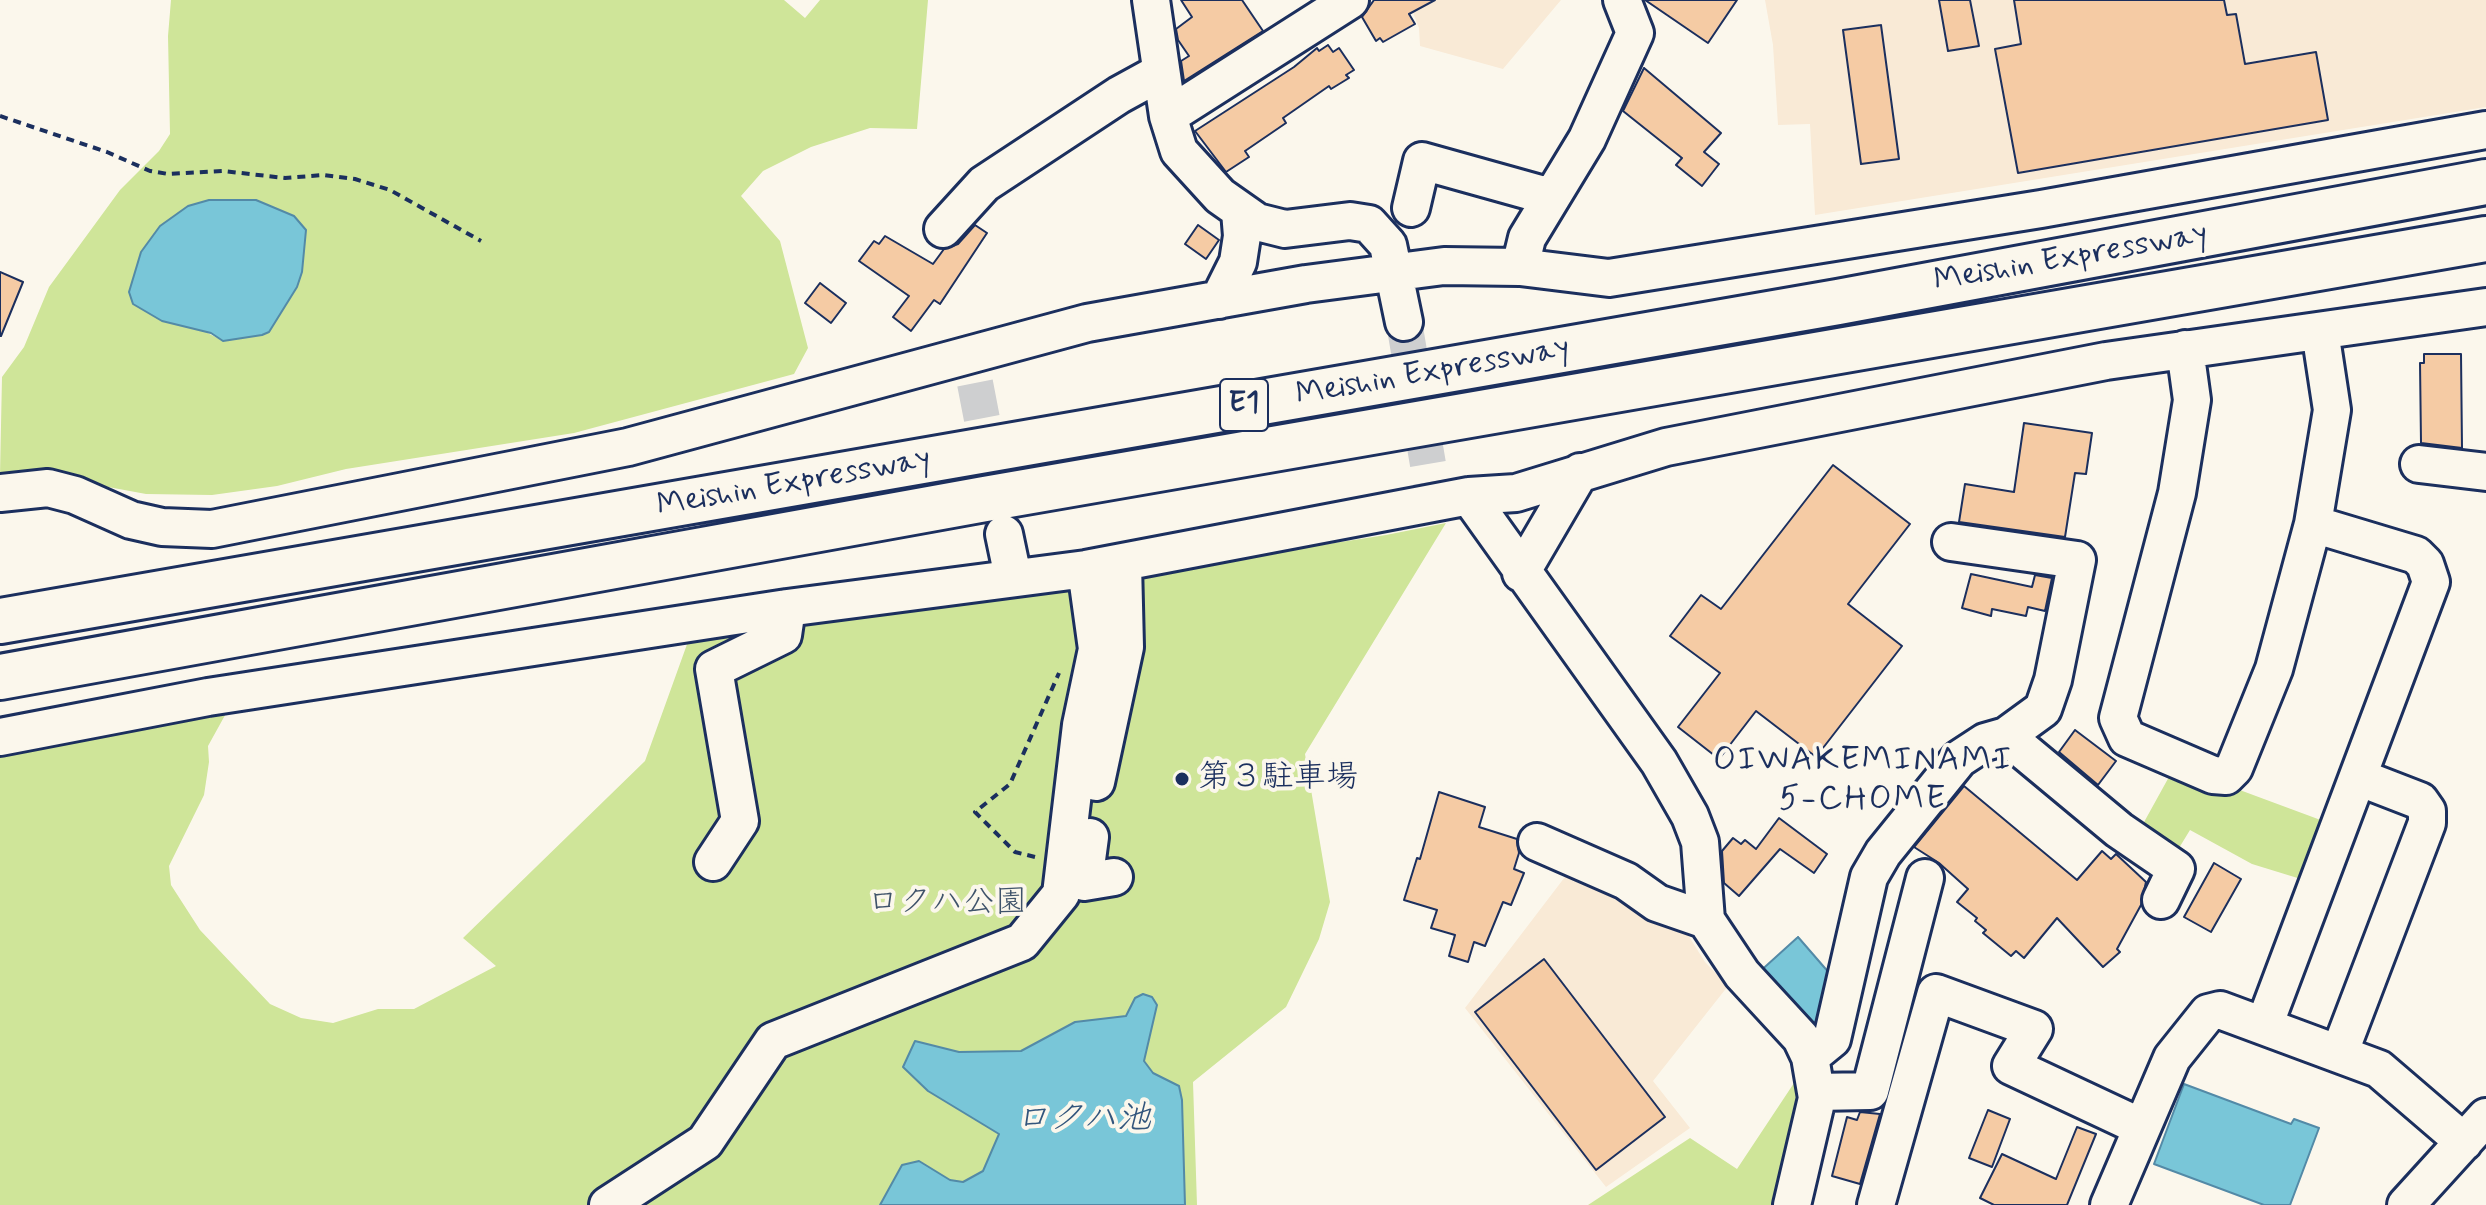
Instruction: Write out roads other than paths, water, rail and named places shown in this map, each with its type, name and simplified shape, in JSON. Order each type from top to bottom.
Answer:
[{"type":"highway","name":"Meishin Expressway","points":[[0,621],[1806,308],[2486,182]]},
{"type":"highway","name":"Meishin Expressway","points":[[0,677],[1016,494],[2486,239]]},
{"type":"street","points":[[1151,0],[1158,30],[1168,116],[1179,151],[1201,178],[1257,222],[1285,229],[1350,221],[1369,224],[1388,245],[1404,322]]},
{"type":"street","points":[[1168,116],[1350,0]]},
{"type":"street","points":[[1520,267],[1527,238],[1587,139],[1635,33],[1622,0]]},
{"type":"street","points":[[943,229],[984,184],[1119,95],[1161,72]]},
{"type":"street","points":[[0,493],[48,488],[75,495],[131,520],[162,527],[212,529],[628,447],[758,414],[972,368],[1087,323],[1306,284],[1444,266],[1520,267],[1609,278],[1787,247],[2041,209],[2486,130]]},
{"type":"street","points":[[1411,208],[1422,161],[1551,197]]},
{"type":"street","points":[[1219,300],[1238,262],[1242,236],[1240,211]]},
{"type":"street","points":[[0,737],[208,697],[787,608],[1123,563],[1469,496],[1516,493],[1666,447],[1814,416],[2185,349],[2486,307]]},
{"type":"street","points":[[2185,349],[2192,400],[2177,493],[2118,718],[2127,738],[2213,775],[2226,776],[2234,768],[2274,669],[2313,524],[2332,410],[2320,331]]},
{"type":"street","points":[[2419,464],[2486,472]]},
{"type":"street","points":[[1521,573],[1580,472]]},
{"type":"street","points":[[1469,496],[1521,573],[1642,736],[1690,816],[1700,842],[1706,920],[1742,974],[1801,1038],[1810,1057],[1816,1092],[1810,1134],[1792,1205]]},
{"type":"street","points":[[2264,1026],[2431,582],[2425,564],[2416,555],[2313,524]]},
{"type":"street","points":[[1004,534],[1013,577]]},
{"type":"street","points":[[1810,1057],[1832,1039],[1869,877],[1883,853],[1959,759],[1985,742],[2006,736],[2043,709],[2066,627],[2077,560],[1951,542]]},
{"type":"street","points":[[1114,877],[1084,882],[1099,757],[1125,647],[1123,563]]},
{"type":"street","points":[[608,1205],[705,1142],[773,1041],[1022,942],[1061,894],[1081,725],[1097,649],[1086,569]]},
{"type":"street","points":[[713,862],[740,821],[714,669],[783,635],[787,608]]},
{"type":"street","points":[[2006,736],[2119,830],[2176,869],[2161,900]]},
{"type":"street","points":[[2339,1054],[2427,823],[2427,811],[2420,801],[2358,777]]},
{"type":"street","points":[[1537,842],[1626,881],[1657,903],[1706,920]]},
{"type":"street","points":[[1816,1092],[1870,1091],[1925,878]]},
{"type":"street","points":[[1876,1205],[1936,993],[2034,1029],[2011,1066],[2141,1127]]},
{"type":"street","points":[[2109,1205],[2172,1058],[2208,1013],[2220,1010],[2379,1069],[2475,1129],[2406,1205]]},
{"type":"water","points":[[209,200],[256,200],[294,216],[306,230],[302,272],[297,287],[269,332],[262,335],[223,341],[211,333],[162,321],[133,304],[129,292],[141,252],[160,226],[188,206]]},
{"type":"water","points":[[1798,937],[1837,982],[1817,1032],[1756,975]]},
{"type":"water","name":"ロクハ池","points":[[1143,994],[1152,997],[1157,1005],[1144,1061],[1153,1073],[1179,1086],[1182,1100],[1185,1205],[880,1205],[902,1165],[919,1161],[950,1180],[963,1182],[983,1171],[999,1134],[928,1091],[903,1067],[915,1041],[959,1052],[1021,1051],[1075,1022],[1126,1016],[1135,998]]},
{"type":"water","points":[[2184,1084],[2291,1124],[2294,1119],[2319,1128],[2290,1205],[2264,1205],[2154,1164]]},
{"type":"tunnel","points":[[1404,322],[1434,500]]},
{"type":"tunnel","points":[[975,383],[1002,523]]},
{"type":"place","name":"第３駐車場","points":[[1182,779]]},
{"type":"district","name":"OIWAKEMINAMI 5-CHOME","points":[[1863,782]]},
{"type":"park label","name":"ロクハ公園","points":[[947,904]]}]
